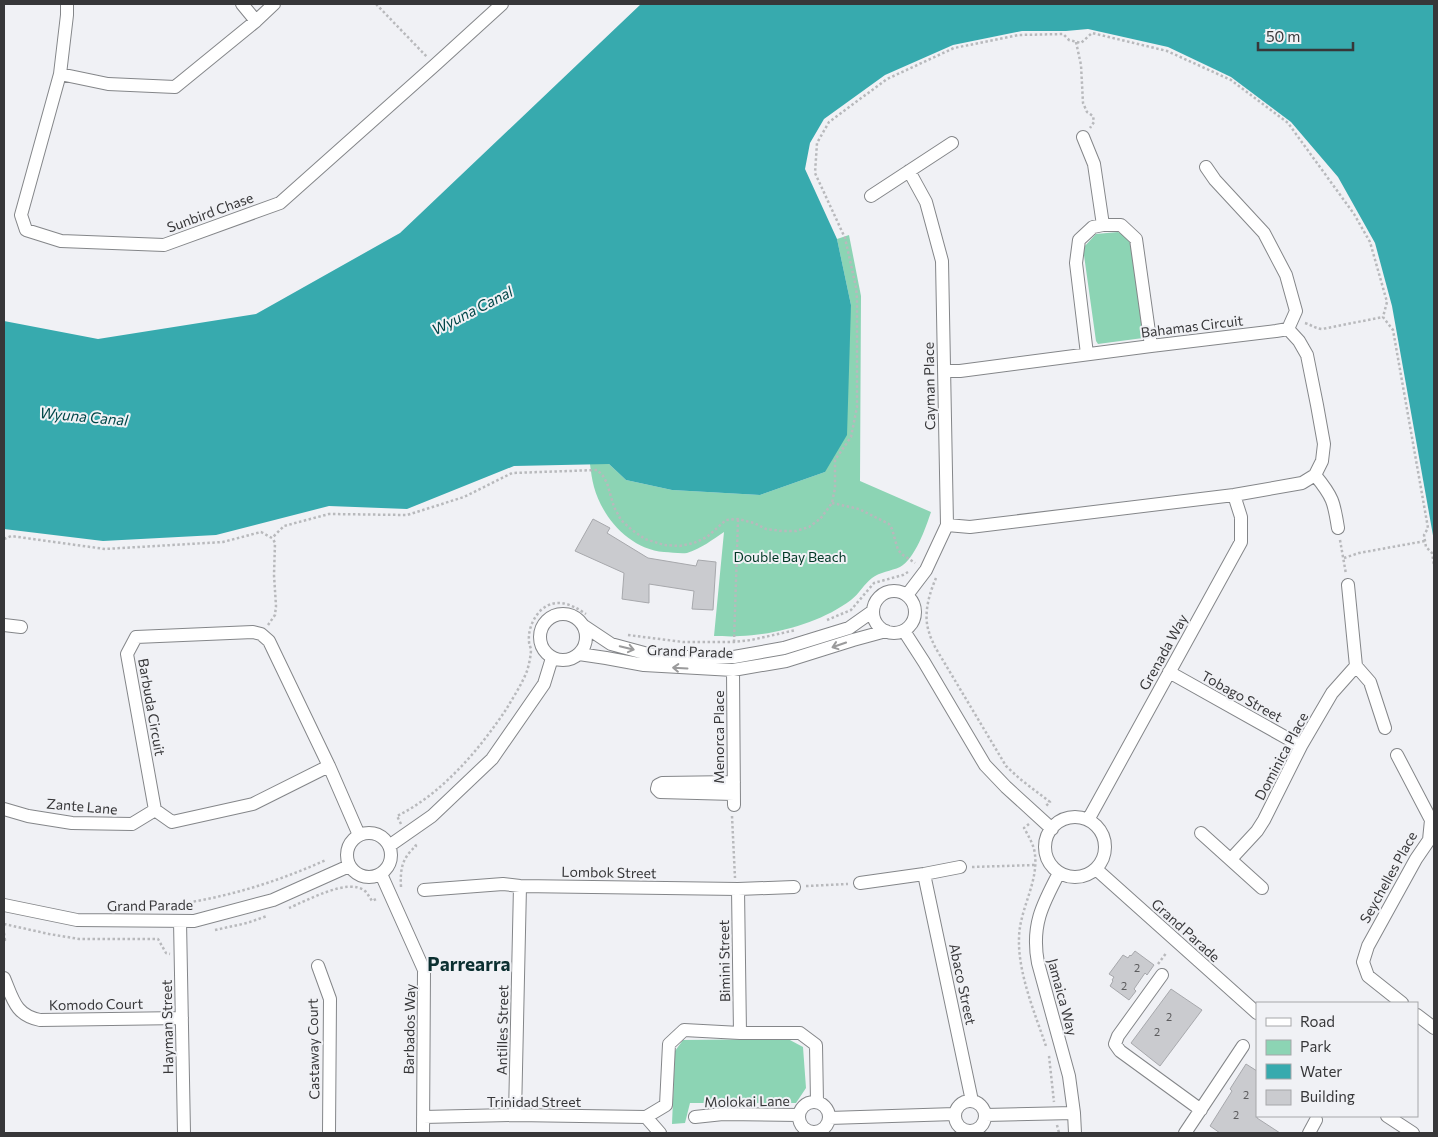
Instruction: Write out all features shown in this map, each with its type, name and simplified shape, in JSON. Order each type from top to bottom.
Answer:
[{"type":"street","name":"Sunbird Chase","points":[[67,4],[60,74],[20,216],[26,230],[61,241],[164,245],[280,203],[502,4]]},
{"type":"street","points":[[242,4],[256,21]]},
{"type":"street","points":[[60,74],[108,84],[175,87],[274,4]]},
{"type":"street","points":[[1083,137],[1094,164],[1103,225]]},
{"type":"street","points":[[871,196],[952,143]]},
{"type":"street","points":[[947,525],[970,527],[1234,494],[1302,483],[1315,476],[1322,461],[1324,444],[1307,355],[1299,340],[1288,329],[1296,311],[1286,275],[1264,233],[1215,180],[1206,167]]},
{"type":"street","name":"Cayman Place","points":[[907,595],[921,567],[947,525],[942,261],[926,202],[909,171]]},
{"type":"street","points":[[1088,354],[1076,263],[1079,240],[1093,228],[1103,225],[1121,226],[1136,239],[1151,346]]},
{"type":"street","name":"Bahamas Circuit","points":[[944,371],[960,371],[1288,329]]},
{"type":"street","points":[[1315,476],[1328,490],[1334,503],[1338,528]]},
{"type":"street","name":"Grenada Way","points":[[1088,820],[1240,542],[1242,517],[1234,494]]},
{"type":"street","points":[[1348,585],[1356,666],[1370,682],[1385,728]]},
{"type":"street","points":[[897,591],[907,595],[915,607],[913,621],[909,626],[904,631],[892,633],[880,628],[876,623],[873,611],[877,600],[885,593],[897,591]]},
{"type":"street","name":"Grand Parade","points":[[588,623],[611,644],[648,654],[686,657],[734,656],[784,648],[849,628],[873,611]]},
{"type":"street","points":[[557,614],[572,616],[588,623],[586,641],[579,654],[573,658],[566,660],[552,658],[541,646],[539,639],[540,631],[549,618],[557,614]]},
{"type":"street","points":[[4,625],[21,627]]},
{"type":"street","points":[[904,631],[985,765],[1052,829]]},
{"type":"street","name":"Barbuda Circuit","points":[[155,810],[127,654],[136,637],[253,632],[261,634]]},
{"type":"street","name":"Grand Parade","points":[[579,654],[644,665],[733,670],[786,661],[853,640],[886,632]]},
{"type":"street","points":[[261,634],[268,641],[359,835]]},
{"type":"street","points":[[389,846],[432,816],[492,758],[544,684],[552,658]]},
{"type":"street","name":"Dominica Place","points":[[1231,860],[1257,831],[1332,693],[1356,666]]},
{"type":"street","name":"Menorca Place","points":[[733,670],[734,794]]},
{"type":"street","name":"Tobago Street","points":[[1169,672],[1302,746]]},
{"type":"street","name":"Seychelles Place","points":[[1396,755],[1431,820],[1429,840],[1416,859],[1368,946],[1363,962],[1368,976],[1401,1002]]},
{"type":"street","points":[[155,810],[172,822],[253,804],[328,766]]},
{"type":"street","points":[[662,783],[734,794],[660,792],[658,787],[662,783]]},
{"type":"street","name":"Zante Lane","points":[[4,809],[28,816],[72,823],[132,824],[155,810]]},
{"type":"street","points":[[1079,817],[1088,820],[1098,827],[1104,837],[1106,848],[1103,859],[1096,869],[1078,878],[1068,877],[1052,866],[1047,857],[1045,847],[1052,829],[1059,822],[1068,818],[1079,817]]},
{"type":"street","points":[[366,833],[380,836],[389,846],[391,852],[389,864],[381,874],[367,878],[360,876],[349,866],[347,860],[349,845],[359,835],[366,833]]},
{"type":"street","points":[[1200,833],[1262,888]]},
{"type":"street","name":"Grand Parade","points":[[4,904],[77,920],[194,921],[273,900],[349,866]]},
{"type":"street","points":[[860,883],[960,867]]},
{"type":"street","name":"Grand Parade","points":[[1096,869],[1256,1012]]},
{"type":"street","name":"Jamaica Way","points":[[1059,872],[1041,910],[1035,938],[1038,963],[1069,1076],[1075,1133]]},
{"type":"street","name":"Barbados Way","points":[[381,874],[424,970],[423,1133]]},
{"type":"street","name":"Abaco Street","points":[[924,874],[972,1100]]},
{"type":"street","name":"Lombok Street","points":[[424,890],[504,884],[520,886],[738,889],[794,887]]},
{"type":"street","name":"Antilles Street","points":[[515,1115],[520,886]]},
{"type":"street","name":"Bimini Street","points":[[738,889],[740,1033]]},
{"type":"street","name":"Hayman Street","points":[[180,921],[184,1133]]},
{"type":"street","name":"Castaway Court","points":[[318,966],[330,999],[329,1133]]},
{"type":"street","points":[[1162,975],[1118,1036],[1115,1044],[1120,1051],[1201,1110]]},
{"type":"street","name":"Komodo Court","points":[[4,978],[21,1012],[30,1018],[40,1020],[182,1018]]},
{"type":"street","points":[[1418,1016],[1434,1028]]},
{"type":"street","points":[[660,1133],[646,1117],[666,1105],[669,1044],[684,1030],[740,1033],[800,1033],[816,1045],[817,1102]]},
{"type":"street","points":[[1186,1133],[1243,1046]]},
{"type":"street","points":[[972,1100],[982,1106],[986,1115],[982,1126],[972,1132],[966,1131],[957,1124],[954,1114],[960,1104],[972,1100]]},
{"type":"street","points":[[817,1102],[826,1108],[829,1118],[824,1128],[814,1132],[803,1128],[799,1115],[800,1110],[805,1104],[817,1102]]},
{"type":"street","points":[[986,1115],[1074,1113]]},
{"type":"street","name":"Molokai Lane","points":[[696,1117],[723,1114],[799,1115]]},
{"type":"street","points":[[829,1118],[954,1114]]},
{"type":"street","name":"Trinidad Street","points":[[423,1117],[515,1115],[646,1117]]},
{"type":"street","points":[[1389,1117],[1413,1133]]},
{"type":"street","points":[[1309,1133],[1316,1120]]},
{"type":"path","points":[[376,4],[435,65]]},
{"type":"path","points":[[272,538],[284,526],[329,514],[406,515],[464,497],[512,473],[596,470],[607,483],[614,507],[621,520],[645,539],[664,545],[680,546],[694,543],[707,537],[726,520],[738,519],[754,522],[766,528],[782,531],[796,531],[809,528],[820,519],[832,503],[835,488],[835,460],[851,436],[857,407],[856,288],[845,238],[815,172],[816,142],[829,122],[887,79],[954,48],[1020,35],[1064,34],[1069,40],[1081,43],[1092,33],[1167,51],[1231,80],[1288,124],[1354,214],[1370,242],[1387,302],[1383,317]]},
{"type":"path","points":[[1076,42],[1081,65],[1083,103],[1087,112],[1093,116],[1094,122],[1083,137]]},
{"type":"path","points":[[1288,329],[1300,322],[1322,329],[1383,317]]},
{"type":"path","points":[[1383,317],[1393,330],[1428,528],[1424,535],[1424,541],[1426,548],[1432,553],[1434,566]]},
{"type":"path","points":[[832,503],[860,508],[889,524],[898,550],[921,567],[938,576],[929,596],[927,615],[929,632],[935,646],[1006,766],[1050,802],[1024,828],[1034,850],[1035,865],[1034,876],[1018,938],[1020,954],[1036,1018],[1049,1052],[1055,1114]]},
{"type":"path","points":[[734,642],[738,519]]},
{"type":"path","points":[[1338,528],[1348,585]]},
{"type":"path","points":[[4,539],[11,536],[105,549],[223,542],[261,532],[272,538],[275,543],[276,606],[275,615],[261,634]]},
{"type":"path","points":[[1344,558],[1359,552],[1424,541]]},
{"type":"path","points":[[822,623],[851,610],[874,583],[903,575],[910,571]]},
{"type":"path","points":[[397,816],[406,812],[439,787],[471,756],[497,723],[519,688],[527,671],[531,649],[529,634],[535,618],[540,612],[552,603],[560,602],[575,607],[588,623]]},
{"type":"path","points":[[627,634],[683,642],[734,642],[804,628]]},
{"type":"path","points":[[734,794],[732,820],[734,875],[738,889]]},
{"type":"path","points":[[148,908],[193,902],[244,891],[326,860]]},
{"type":"path","points":[[960,867],[1035,865]]},
{"type":"path","points":[[794,887],[860,883]]},
{"type":"path","points":[[401,886],[402,892]]},
{"type":"path","points":[[4,933],[4,941]]},
{"type":"green space","points":[[1118,232],[1131,239],[1143,338],[1098,344],[1096,341],[1083,248],[1096,234]]},
{"type":"green space","name":"Double Bay Beach","points":[[849,235],[861,296],[860,481],[931,512],[915,550],[905,563],[900,567],[878,574],[872,578],[854,598],[839,608],[813,621],[783,630],[754,635],[714,636],[724,532],[687,553],[652,550],[640,545],[629,539],[611,521],[604,510],[594,487],[590,464],[609,464],[626,480],[672,490],[760,495],[825,472],[851,305],[837,239]]},
{"type":"green space","points":[[788,1039],[803,1047],[806,1088],[796,1103],[690,1103],[685,1123],[672,1124],[675,1051],[683,1040]]},
{"type":"water","name":"Wyuna Canal","points":[[641,4],[1434,4],[1434,541],[1392,306],[1375,243],[1338,177],[1291,122],[1231,77],[1168,47],[1088,29],[1022,31],[953,45],[885,75],[824,119],[810,143],[805,169],[837,239],[851,305],[847,435],[825,472],[760,495],[672,490],[626,480],[609,464],[514,466],[407,509],[329,506],[216,535],[103,541],[4,529],[4,321],[98,339],[256,314],[400,233]]},
{"type":"building","points":[[593,519],[610,528],[607,533],[648,558],[696,566],[698,560],[716,562],[713,610],[692,609],[694,591],[649,584],[649,603],[622,599],[624,573],[575,551]]},
{"type":"building","points":[[1135,951],[1154,965],[1147,975],[1145,973],[1129,1000],[1110,986],[1114,977],[1109,974],[1123,955],[1128,958]]},
{"type":"building","points":[[1171,989],[1202,1010],[1160,1066],[1131,1043]]},
{"type":"building","points":[[1246,1064],[1256,1070],[1256,1117],[1280,1133],[1220,1133],[1210,1126],[1232,1091],[1230,1089]]},
{"type":"district","name":"Parrearra","points":[[469,963]]}]
